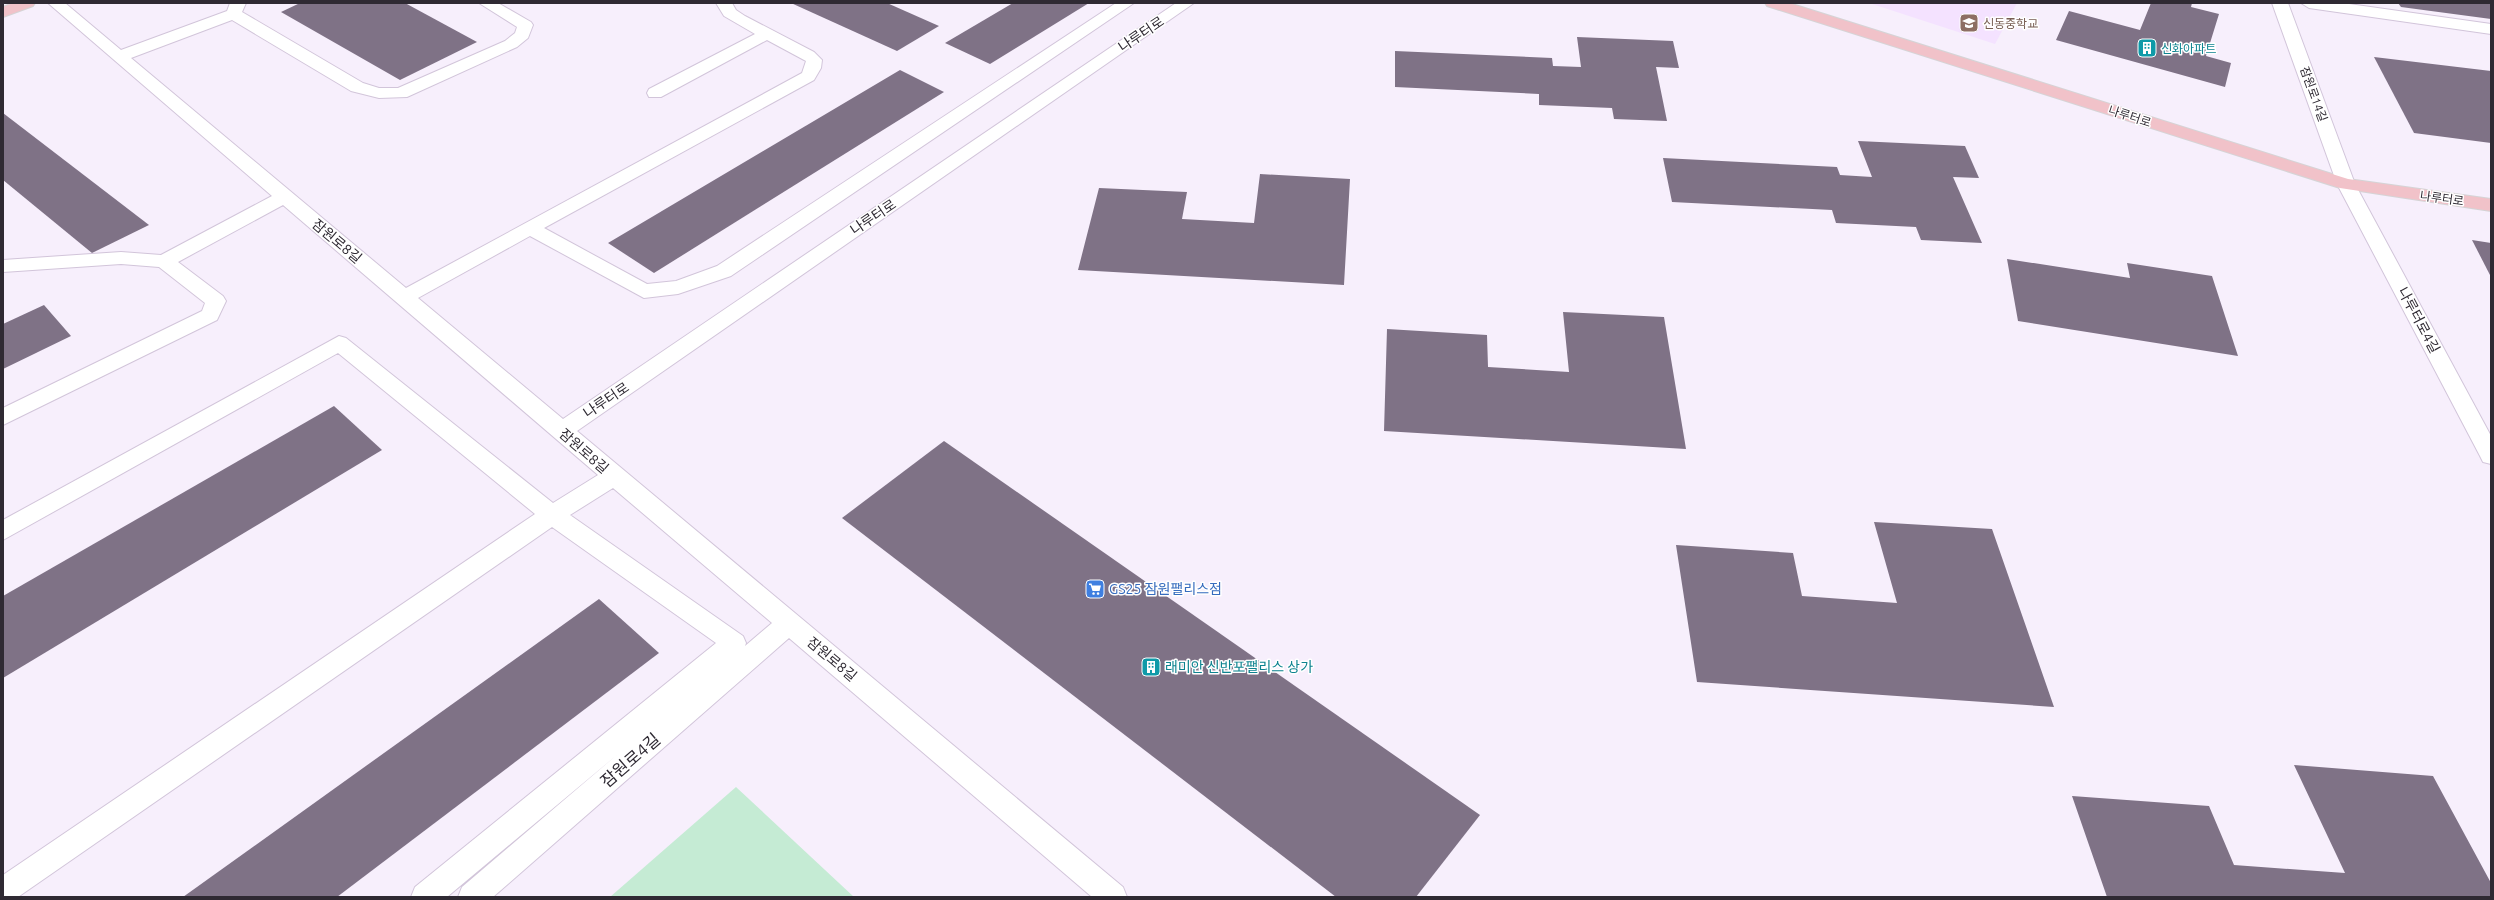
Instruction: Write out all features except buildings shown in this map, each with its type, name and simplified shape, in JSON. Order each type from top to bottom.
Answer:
[{"type":"main road","points":[[3,12],[27,3]]},
{"type":"main road","name":"나루터로","points":[[1773,3],[2346,184],[2491,205]]},
{"type":"street","name":"잠원로8길","points":[[56,3],[1112,897]]},
{"type":"street","points":[[120,56],[235,8],[357,87],[369,92],[386,94],[401,93],[511,44],[522,35],[525,25],[487,3]]},
{"type":"street","points":[[404,297],[808,76],[813,68],[814,60],[808,55],[730,13],[724,3]]},
{"type":"street","points":[[530,228],[644,291],[678,287],[701,280],[724,271],[1126,3]]},
{"type":"street","name":"나루터로","points":[[561,431],[1186,3]]},
{"type":"street","name":"잠원로14길","points":[[2280,3],[2339,160],[2346,184]]},
{"type":"street","points":[[2309,3],[2491,29]]},
{"type":"street","points":[[655,93],[767,34]]},
{"type":"street","name":"나루터로4길","points":[[2346,184],[2491,456]]},
{"type":"street","points":[[3,266],[121,258],[164,261],[285,197]]},
{"type":"street","points":[[3,417],[210,315],[216,301],[164,261]]},
{"type":"street","points":[[3,531],[339,343],[552,515],[734,643],[425,897]]},
{"type":"street","points":[[3,891],[552,515],[614,476]]},
{"type":"street","name":"잠원로4길","points":[[472,897],[789,623]]},
{"type":"shaded area","name":"신동중학교","points":[[1869,3],[2017,3],[1995,44]]},
{"type":"green space","points":[[736,787],[854,897],[610,897]]},
{"type":"place","name":"신동중학교","points":[[1969,23]]},
{"type":"place","name":"신화아파트","points":[[2147,48]]},
{"type":"place","name":"GS25 잠원팰리스점","points":[[1095,589]]},
{"type":"place","name":"래미안 신반포팰리스 상가","points":[[1151,667]]}]
